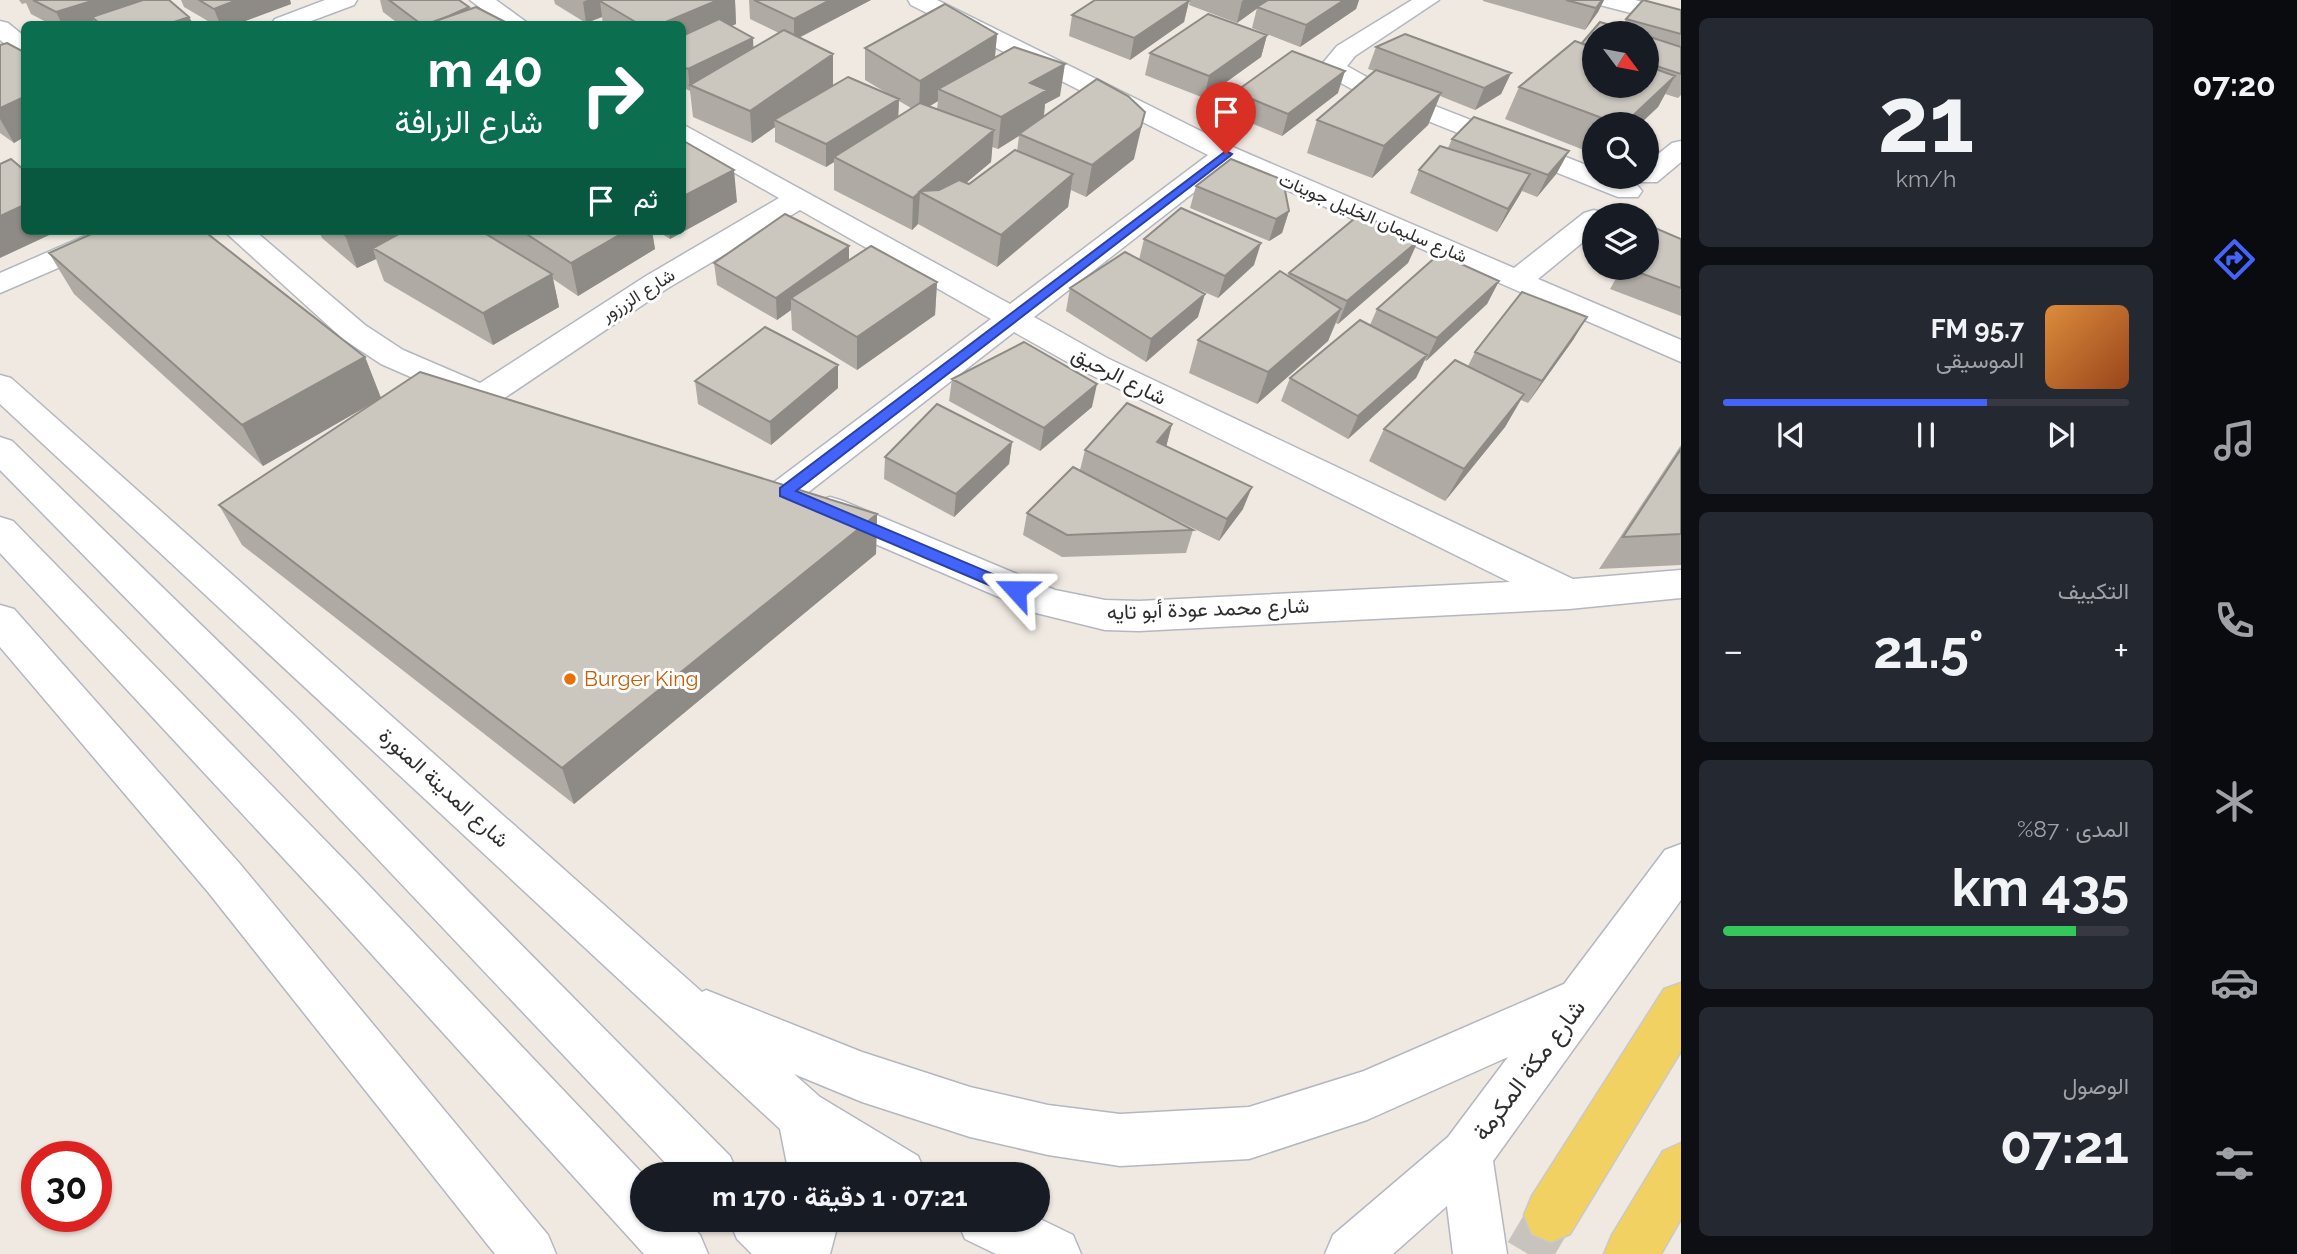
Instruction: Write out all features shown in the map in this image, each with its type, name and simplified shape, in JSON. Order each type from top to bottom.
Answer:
[{"type":"main road","points":[[1551,1215],[1681,1006]]},
{"type":"main road","points":[[1631,1254],[1681,1168]]},
{"type":"street","points":[[288,21],[316,4],[346,0]]},
{"type":"street","points":[[481,0],[512,21]]},
{"type":"street","name":"شارع سليمان الخليل جوينات","points":[[919,0],[1226,154],[1681,352]]},
{"type":"street","points":[[1428,0],[1346,51],[1334,64],[1335,71],[1372,90],[1582,161]]},
{"type":"street","points":[[1608,0],[1681,19]]},
{"type":"street","points":[[0,28],[21,45]]},
{"type":"street","name":"شارع الرحيق","points":[[686,134],[1010,318],[1213,424],[1569,594]]},
{"type":"street","points":[[1659,166],[1681,149]]},
{"type":"street","points":[[785,492],[1226,154]]},
{"type":"street","points":[[1613,203],[1630,189]]},
{"type":"street","name":"شارع الزرزور","points":[[482,397],[657,282],[798,200]]},
{"type":"street","points":[[1518,280],[1582,229]]},
{"type":"street","points":[[3,287],[112,235]]},
{"type":"street","points":[[243,235],[354,332],[392,357],[482,397],[522,410]]},
{"type":"street","name":"شارع المدينة المنورة","points":[[0,386],[685,1005],[802,1115],[881,1162]]},
{"type":"street","points":[[0,449],[282,730],[700,1162]]},
{"type":"street","name":"شارع محمد عودة أبو تايه","points":[[750,480],[785,492],[1049,603],[1105,615],[1139,616],[1329,604],[1569,594],[1681,584]]},
{"type":"street","points":[[0,530],[342,888],[630,1199]]},
{"type":"street","points":[[0,620],[224,878],[529,1254]]},
{"type":"street","name":"شارع مكة المكرمة","points":[[1352,1254],[1466,1154],[1681,864]]},
{"type":"street","points":[[685,1005],[862,1077],[970,1112],[1048,1130],[1120,1140],[1249,1133],[1367,1095],[1581,1000]]},
{"type":"street","points":[[802,1115],[812,1162]]},
{"type":"street","points":[[1466,1154],[1480,1254]]},
{"type":"street","points":[[660,1232],[681,1254]]},
{"type":"street","points":[[768,1232],[789,1254]]},
{"type":"street","points":[[800,1254],[807,1244],[810,1232]]},
{"type":"street","points":[[1009,1232],[1054,1254]]},
{"type":"building","points":[[33,0],[95,0],[56,12]]},
{"type":"building","points":[[143,0],[169,0],[189,17],[177,21],[97,21],[92,17]]},
{"type":"building","points":[[199,0],[237,0],[214,9]]},
{"type":"building","points":[[389,0],[459,0],[469,7],[435,21],[417,21]]},
{"type":"building","points":[[718,0],[668,21],[634,21],[600,1]]},
{"type":"building","points":[[754,0],[830,0],[794,19]]},
{"type":"building","points":[[1095,0],[1189,1],[1134,38],[1072,15]]},
{"type":"building","points":[[1268,0],[1344,0],[1306,25],[1257,7]]},
{"type":"building","points":[[1566,0],[1602,0],[1596,8]]},
{"type":"building","points":[[1643,0],[1681,10],[1681,34],[1659,28],[1659,21],[1626,19]]},
{"type":"building","points":[[945,4],[997,34],[920,81],[865,48]]},
{"type":"building","points":[[476,7],[503,21],[436,21]]},
{"type":"building","points":[[1208,14],[1267,35],[1209,76],[1150,53]]},
{"type":"building","points":[[719,19],[753,38],[688,69],[686,34]]},
{"type":"building","points":[[784,30],[833,54],[750,111],[690,85]]},
{"type":"building","points":[[1405,34],[1511,73],[1484,88],[1376,47]]},
{"type":"building","points":[[1659,40],[1681,47],[1681,74],[1659,67]]},
{"type":"building","points":[[1575,41],[1582,44],[1582,98],[1652,98],[1637,112],[1586,112],[1519,87]]},
{"type":"building","points":[[7,43],[21,50],[21,98],[0,108],[0,45]]},
{"type":"building","points":[[1014,47],[1065,64],[1030,83],[1047,90],[1001,117],[938,89]]},
{"type":"building","points":[[1292,51],[1345,71],[1288,114],[1235,92]]},
{"type":"building","points":[[1376,70],[1441,93],[1384,146],[1317,120]]},
{"type":"building","points":[[1659,70],[1675,76],[1659,91]]},
{"type":"building","points":[[848,77],[899,99],[826,144],[774,120]]},
{"type":"building","points":[[1097,79],[1128,96],[1145,112],[1141,127],[1092,165],[1019,134]]},
{"type":"building","points":[[920,103],[994,130],[920,191],[939,190],[959,180],[969,184],[1015,150],[1073,174],[1001,235],[920,192],[913,198],[834,157]]},
{"type":"building","points":[[1474,117],[1569,151],[1548,175],[1452,139]]},
{"type":"building","points":[[686,142],[734,170],[686,195]]},
{"type":"building","points":[[1440,146],[1530,174],[1508,209],[1419,170]]},
{"type":"building","points":[[11,159],[21,167],[21,206],[0,216],[0,164]]},
{"type":"building","points":[[1231,159],[1283,180],[1289,211],[1276,219],[1196,186]]},
{"type":"building","points":[[1181,208],[1261,243],[1225,276],[1144,239]]},
{"type":"building","points":[[785,214],[849,246],[776,298],[714,263]]},
{"type":"building","points":[[1360,214],[1418,241],[1347,301],[1289,273]]},
{"type":"building","points":[[1659,230],[1681,239],[1681,288],[1659,280]]},
{"type":"building","points":[[89,235],[209,235],[365,357],[242,425],[49,253]]},
{"type":"building","points":[[397,235],[488,235],[552,274],[483,313],[373,248]]},
{"type":"building","points":[[528,235],[619,235],[571,263]]},
{"type":"building","points":[[871,246],[937,282],[857,337],[791,298]]},
{"type":"building","points":[[1125,252],[1205,294],[1151,339],[1070,288]]},
{"type":"building","points":[[1439,254],[1499,281],[1437,338],[1377,309]]},
{"type":"building","points":[[1280,271],[1341,309],[1268,372],[1198,340]]},
{"type":"building","points":[[1522,292],[1587,317],[1542,381],[1475,352]]},
{"type":"building","points":[[1360,320],[1427,355],[1358,416],[1290,378]]},
{"type":"building","points":[[765,327],[838,365],[770,422],[695,381]]},
{"type":"building","points":[[1024,342],[1097,384],[1044,428],[952,379]]},
{"type":"building","points":[[1455,360],[1524,394],[1464,469],[1384,429]]},
{"type":"building","name":"Burger King","points":[[420,372],[877,514],[562,768],[219,505]]},
{"type":"building","points":[[1127,403],[1172,424],[1157,442],[1252,487],[1227,519],[1085,450]]},
{"type":"building","points":[[937,404],[1012,442],[956,494],[885,457]]},
{"type":"building","points":[[1681,449],[1681,534],[1623,537]]},
{"type":"building","points":[[1073,467],[1193,530],[1067,535],[1027,513]]},
{"type":"tunnel","points":[[1528,1254],[1551,1215]]},
{"type":"place","name":"Burger King","points":[[570,679]]},
{"type":"route","points":[[1016,590],[890,534],[785,492],[1226,154]]}]
